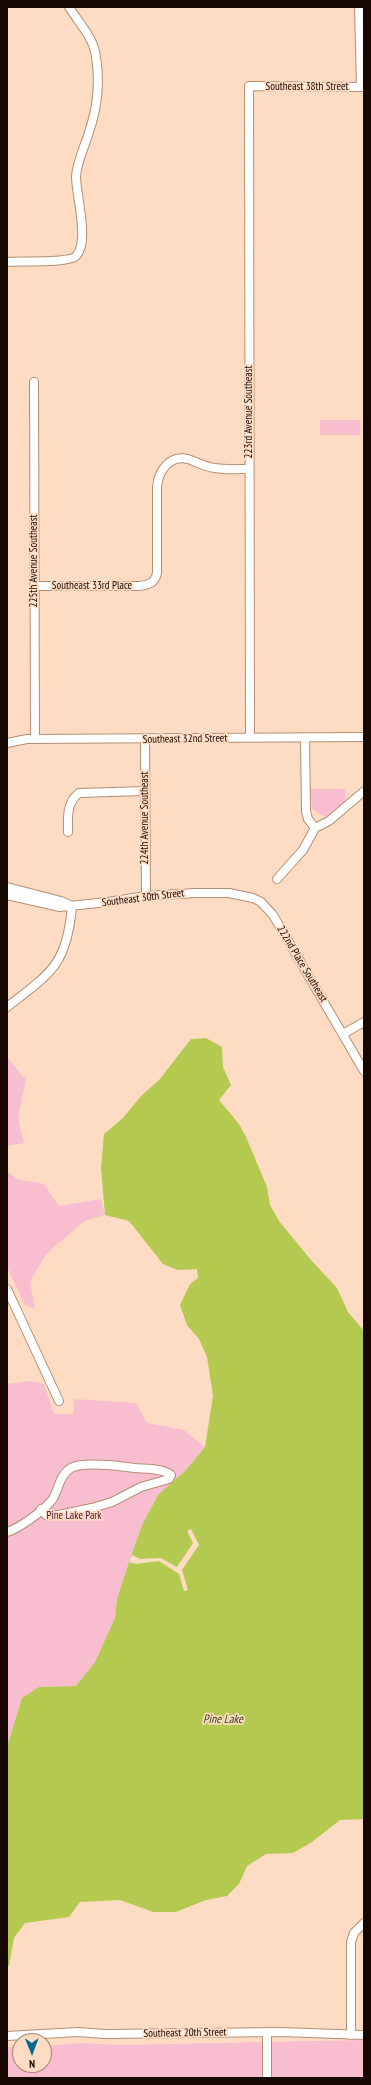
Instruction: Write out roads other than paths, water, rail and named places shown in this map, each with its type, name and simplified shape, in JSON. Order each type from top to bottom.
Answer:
[{"type":"street","points":[[7,262],[30,260],[68,261],[76,256],[81,248],[82,241],[76,172],[95,112],[97,65],[91,40],[69,7]]},
{"type":"street","points":[[360,7],[363,87]]},
{"type":"street","name":"Southeast 38th Street","points":[[249,86],[363,87]]},
{"type":"street","name":"223rd Avenue Southeast","points":[[249,86],[250,738]]},
{"type":"street","name":"225th Avenue Southeast","points":[[34,382],[35,740]]},
{"type":"street","name":"Southeast 33rd Place","points":[[34,586],[139,586],[150,584],[156,579],[157,573],[157,482],[159,474],[168,463],[183,459],[216,469],[249,469]]},
{"type":"street","name":"Southeast 32nd Street","points":[[7,743],[35,740],[364,737]]},
{"type":"street","points":[[305,738],[306,811],[308,819],[315,828]]},
{"type":"street","name":"224th Avenue Southeast","points":[[145,740],[146,896]]},
{"type":"street","points":[[68,832],[69,806],[71,801],[79,793],[145,791]]},
{"type":"street","points":[[277,879],[303,850],[315,828],[329,821],[363,792]]},
{"type":"street","points":[[7,887],[61,901],[72,906],[69,935],[60,957],[49,974],[7,1007]]},
{"type":"street","name":"Southeast 30th Street","points":[[7,895],[51,906],[72,906],[146,896],[214,892]]},
{"type":"street","name":"222nd Place Southeast","points":[[214,892],[244,895],[261,902],[267,908],[364,1070]]},
{"type":"street","points":[[343,1034],[364,1022]]},
{"type":"street","points":[[7,1289],[59,1401]]},
{"type":"street","points":[[7,1532],[25,1522],[52,1500],[62,1477],[70,1468],[80,1466],[125,1466],[163,1472],[171,1475],[169,1479],[141,1487],[112,1502],[92,1508],[59,1515],[46,1515],[41,1509]]},
{"type":"street","points":[[351,2035],[351,1942],[354,1933],[364,1923]]},
{"type":"street","name":"Southeast 20th Street","points":[[7,2036],[81,2032],[105,2034],[267,2032],[364,2035]]},
{"type":"street","points":[[267,2032],[267,2078]]},
{"type":"water","name":"Pine Lake","points":[[206,1038],[222,1047],[223,1067],[231,1085],[219,1100],[239,1124],[246,1137],[267,1187],[270,1205],[279,1221],[311,1260],[337,1288],[348,1312],[364,1331],[364,1819],[340,1820],[312,1842],[293,1853],[266,1854],[247,1866],[239,1884],[227,1896],[206,1900],[176,1912],[153,1912],[120,1900],[80,1902],[69,1917],[25,1923],[14,1938],[9,1966],[7,1966],[7,1747],[22,1698],[39,1687],[76,1686],[95,1662],[115,1618],[117,1599],[142,1525],[158,1495],[185,1471],[205,1447],[213,1396],[207,1357],[199,1339],[187,1325],[180,1305],[190,1284],[198,1278],[197,1269],[178,1270],[163,1264],[129,1221],[105,1215],[101,1169],[104,1134],[123,1118],[141,1096],[160,1079],[191,1039]]},
{"type":"park label","name":"Pine Lake Park","points":[[74,1516]]}]
